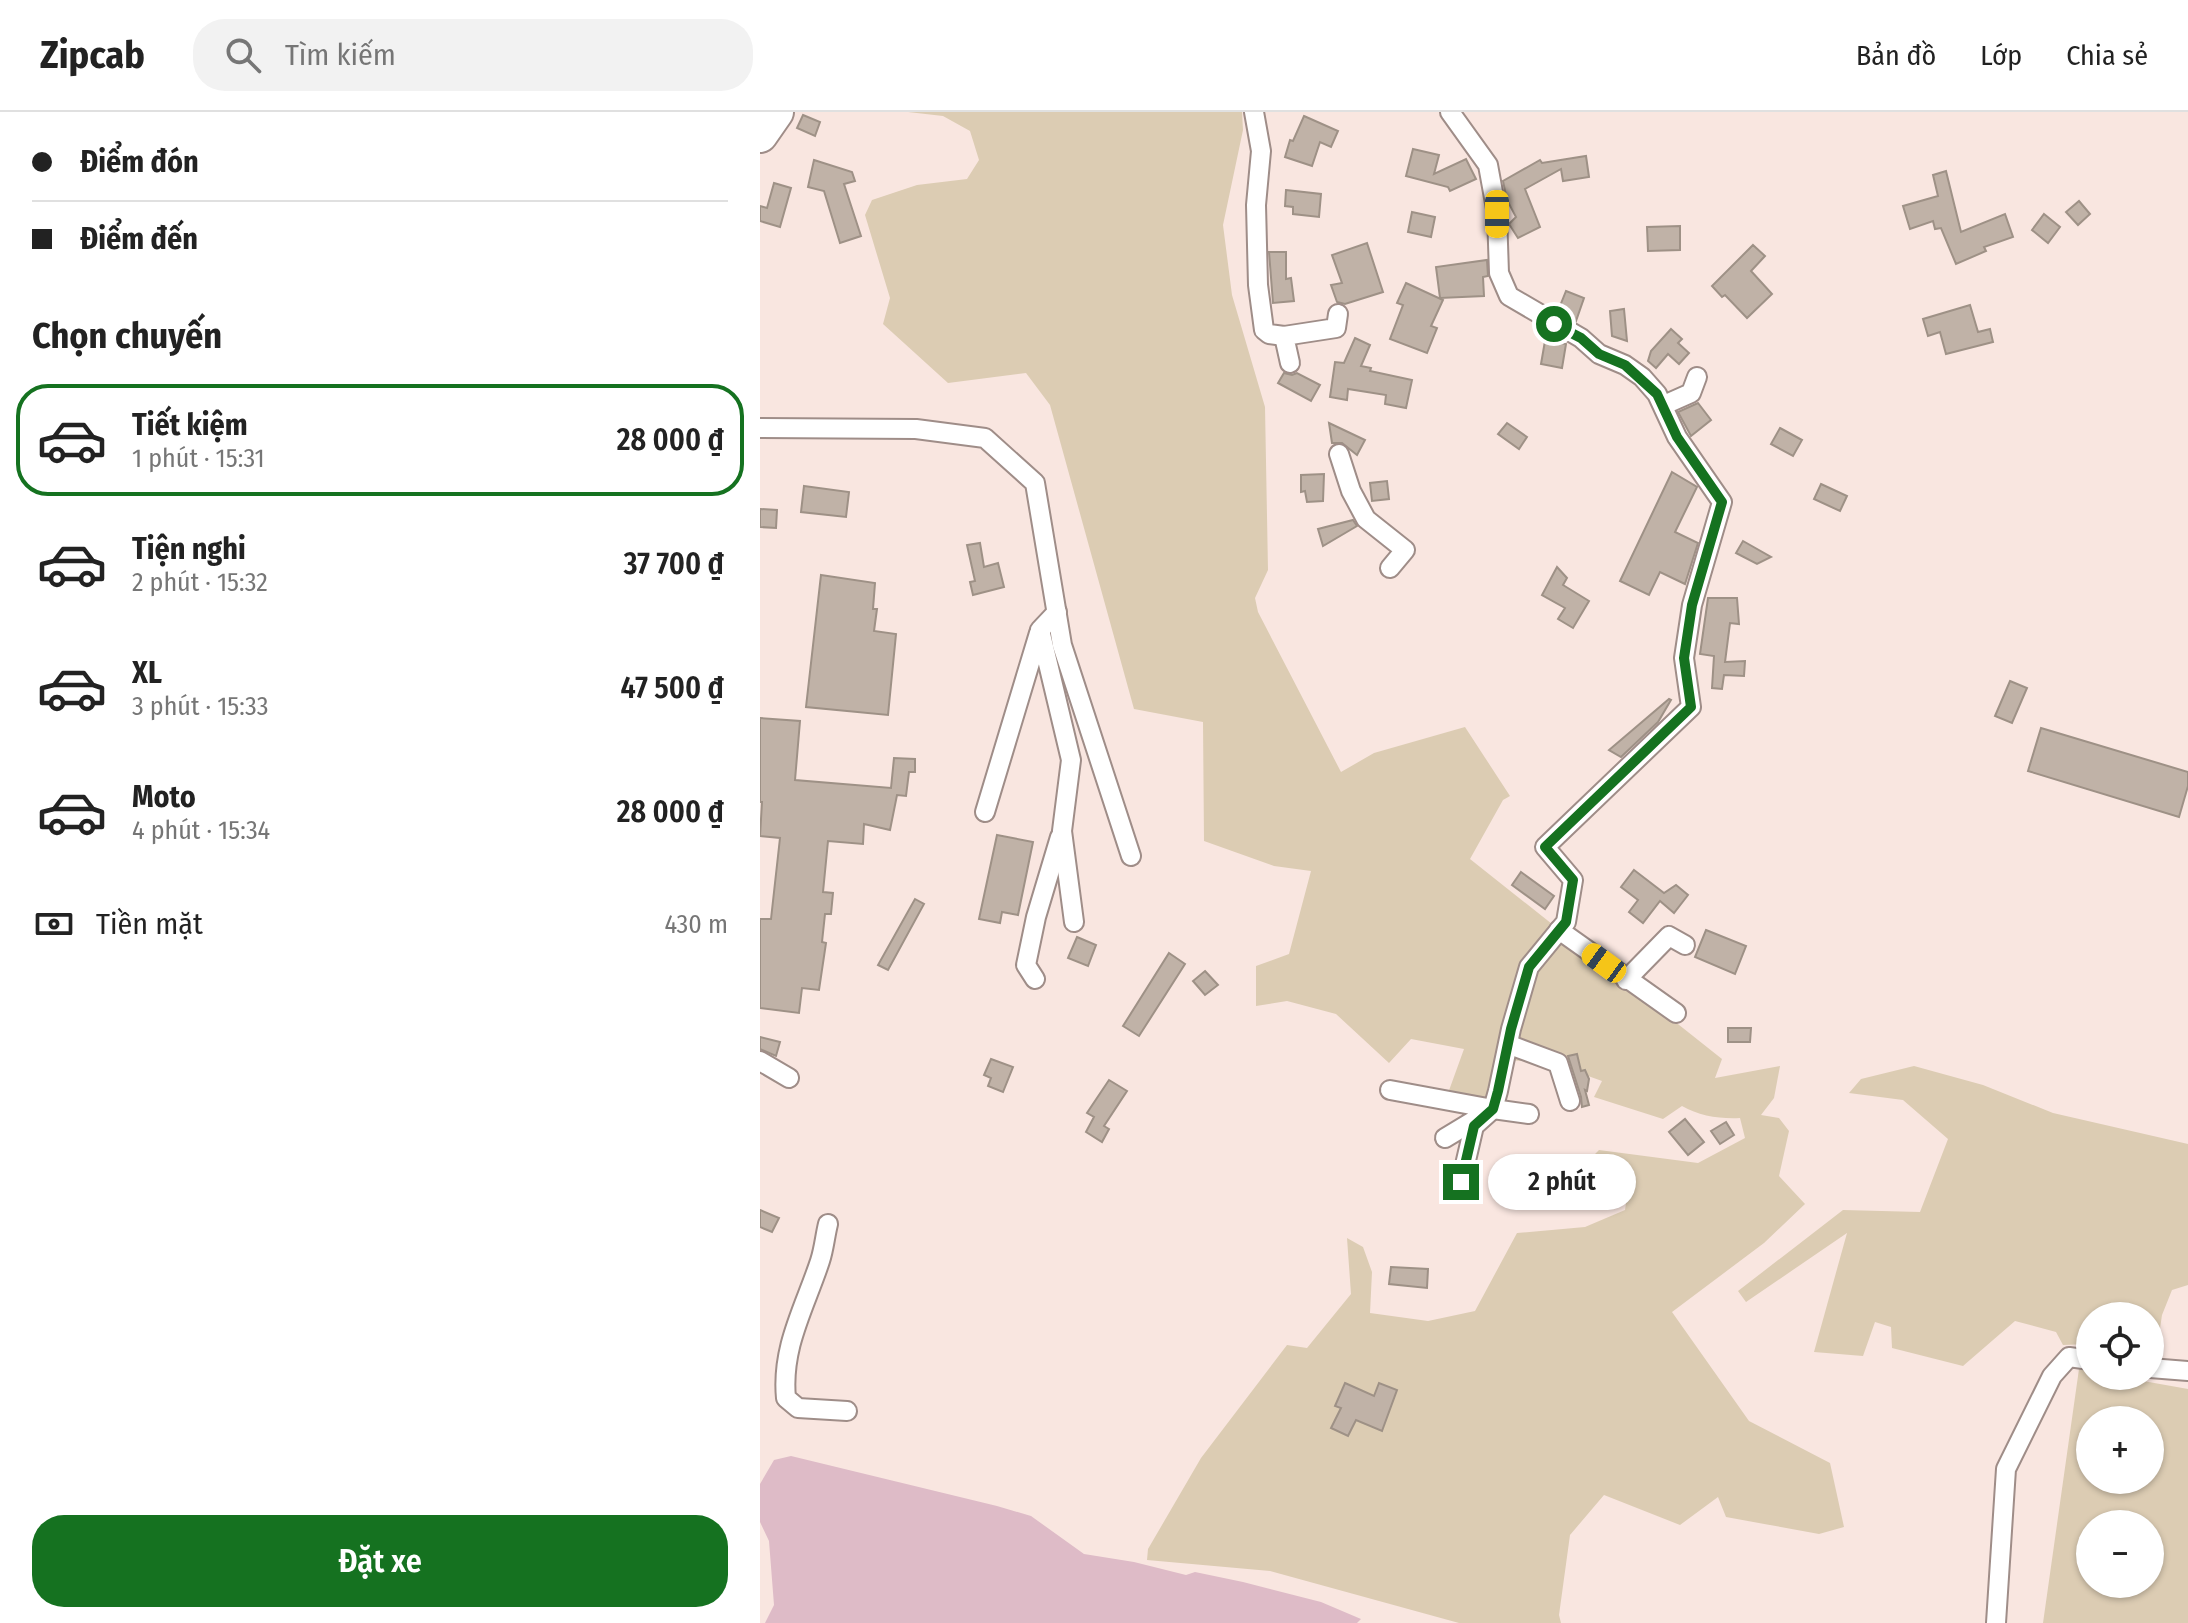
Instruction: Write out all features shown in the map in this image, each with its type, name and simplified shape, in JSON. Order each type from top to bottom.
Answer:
[{"type":"highway","points":[[760,135],[776,112]]},
{"type":"street","points":[[1254,112],[1261,151],[1256,205],[1258,285],[1264,330],[1284,336],[1336,328],[1338,314]]},
{"type":"street","points":[[1450,112],[1488,165],[1497,214],[1499,273],[1509,296],[1581,338],[1599,354],[1625,365],[1642,377],[1664,405],[1677,437],[1722,502],[1692,605],[1686,644],[1684,658],[1691,707],[1545,847],[1573,880],[1566,922],[1529,967],[1493,1109],[1474,1126],[1461,1182]]},
{"type":"street","points":[[1284,336],[1290,363]]},
{"type":"street","points":[[1664,405],[1691,393],[1697,377]]},
{"type":"street","points":[[760,428],[916,429],[985,438],[1035,483],[1062,645],[1131,856]]},
{"type":"street","points":[[1339,454],[1351,491],[1366,519],[1405,550],[1390,568]]},
{"type":"street","points":[[985,812],[1040,630],[1057,612]]},
{"type":"street","points":[[1035,979],[1026,965],[1062,831],[1071,760],[1040,630]]},
{"type":"street","points":[[1062,831],[1074,922]]},
{"type":"street","points":[[1559,930],[1676,1013]]},
{"type":"street","points":[[1626,980],[1669,936],[1685,945]]},
{"type":"street","points":[[1510,1045],[1558,1063],[1570,1101]]},
{"type":"street","points":[[760,1061],[789,1078]]},
{"type":"street","points":[[1390,1090],[1529,1114]]},
{"type":"street","points":[[1445,1138],[1493,1109]]},
{"type":"street","points":[[828,1224],[821,1259],[788,1347],[786,1398],[798,1408],[847,1411]]},
{"type":"street","points":[[1996,1623],[2006,1469],[2052,1376],[2069,1357],[2076,1358]]},
{"type":"street","points":[[2164,1369],[2188,1371]]},
{"type":"shaded area","points":[[908,112],[1242,112],[1243,130],[1223,225],[1232,295],[1265,407],[1268,570],[1255,598],[1258,612],[1341,772],[1374,753],[1465,727],[1510,796],[1503,800],[1470,859],[1722,1059],[1715,1078],[1780,1066],[1774,1098],[1761,1115],[1779,1118],[1789,1131],[1779,1176],[1805,1204],[1764,1243],[1672,1312],[1749,1421],[1830,1463],[1844,1527],[1819,1534],[1726,1517],[1718,1497],[1680,1525],[1604,1495],[1570,1535],[1559,1615],[1561,1623],[1459,1623],[1270,1571],[1147,1560],[1148,1549],[1201,1458],[1287,1345],[1307,1348],[1351,1294],[1347,1238],[1363,1247],[1372,1272],[1370,1313],[1428,1321],[1475,1311],[1517,1233],[1585,1227],[1625,1210],[1631,1169],[1589,1160],[1599,1150],[1698,1163],[1745,1138],[1740,1118],[1710,1116],[1682,1106],[1663,1119],[1594,1097],[1602,1081],[1552,1063],[1506,1060],[1491,1109],[1447,1096],[1464,1049],[1411,1039],[1389,1063],[1336,1014],[1287,1001],[1256,1006],[1256,966],[1289,954],[1311,871],[1274,866],[1204,841],[1203,722],[1134,709],[1050,405],[1026,373],[948,383],[883,324],[890,298],[865,215],[872,200],[917,185],[967,179],[979,160],[970,131],[943,116]]},
{"type":"shaded area","points":[[1914,1066],[1983,1085],[2053,1113],[2188,1144],[2188,1285],[2172,1290],[2164,1310],[2164,1302],[2076,1302],[2076,1345],[2063,1345],[2056,1332],[2015,1321],[1963,1366],[1892,1348],[1891,1327],[1875,1322],[1863,1356],[1814,1352],[1847,1233],[1746,1302],[1738,1291],[1843,1210],[1920,1212],[1948,1139],[1903,1100],[1849,1093],[1861,1079]]},
{"type":"shaded area","points":[[2164,1385],[2188,1389],[2188,1623],[2043,1623],[2076,1390],[2164,1390]]},
{"type":"shaded area","points":[[791,1456],[1031,1516],[1084,1554],[1186,1575],[1195,1572],[1243,1582],[1321,1602],[1361,1619],[1357,1623],[765,1623],[774,1605],[769,1541],[760,1522],[760,1484],[774,1460]]},
{"type":"building","points":[[803,115],[820,122],[815,136],[797,128]]},
{"type":"building","points":[[1304,116],[1338,131],[1331,147],[1320,142],[1312,166],[1285,157],[1290,140],[1293,141]]},
{"type":"building","points":[[1413,149],[1439,155],[1434,174],[1466,159],[1476,179],[1450,191],[1448,187],[1406,176]]},
{"type":"building","points":[[1586,156],[1589,177],[1563,181],[1561,169],[1525,189],[1540,227],[1518,238],[1509,224],[1516,217],[1507,200],[1503,181],[1540,160],[1542,163]]},
{"type":"building","points":[[814,160],[852,172],[855,181],[844,184],[861,236],[840,243],[824,191],[808,187]]},
{"type":"building","points":[[1946,171],[1961,232],[2005,214],[2013,237],[1984,247],[1986,251],[1956,264],[1941,228],[1935,229],[1933,221],[1910,229],[1903,206],[1938,196],[1933,175]]},
{"type":"building","points":[[774,183],[791,188],[780,227],[760,221],[760,206],[767,208]]},
{"type":"building","points":[[1286,190],[1321,194],[1319,217],[1293,214],[1293,207],[1285,206]]},
{"type":"building","points":[[2079,201],[2090,214],[2078,225],[2066,212]]},
{"type":"building","points":[[1412,212],[1435,217],[1431,237],[1408,232]]},
{"type":"building","points":[[2044,214],[2060,227],[2048,243],[2032,230]]},
{"type":"building","points":[[1680,226],[1680,250],[1648,251],[1647,227]]},
{"type":"building","points":[[1367,243],[1383,292],[1345,304],[1337,302],[1331,285],[1342,283],[1332,255]]},
{"type":"building","points":[[1753,245],[1765,256],[1751,271],[1772,294],[1747,318],[1712,286]]},
{"type":"building","points":[[1269,252],[1286,252],[1286,279],[1291,278],[1294,301],[1273,303]]},
{"type":"building","points":[[1487,260],[1488,276],[1483,277],[1484,296],[1440,298],[1436,267]]},
{"type":"building","points":[[1406,283],[1443,300],[1431,326],[1437,328],[1427,353],[1390,339],[1403,305],[1397,303]]},
{"type":"building","points":[[1566,291],[1584,298],[1576,321],[1558,311]]},
{"type":"building","points":[[1970,305],[1978,332],[1990,329],[1993,342],[1946,354],[1940,332],[1928,336],[1923,319]]},
{"type":"building","points":[[1624,309],[1627,341],[1612,336],[1610,311]]},
{"type":"building","points":[[1671,329],[1682,339],[1678,343],[1689,353],[1679,364],[1668,354],[1656,368],[1648,361],[1651,351]]},
{"type":"building","points":[[1355,338],[1370,345],[1361,366],[1371,368],[1370,371],[1412,380],[1406,408],[1385,404],[1386,395],[1348,389],[1347,400],[1330,397],[1335,362],[1344,363]]},
{"type":"building","points":[[1545,341],[1566,344],[1562,368],[1541,364]]},
{"type":"building","points":[[1284,373],[1297,373],[1320,385],[1311,401],[1278,383]]},
{"type":"building","points":[[1698,403],[1711,420],[1691,436],[1678,412]]},
{"type":"building","points":[[1329,423],[1365,440],[1357,455],[1342,443],[1332,443]]},
{"type":"building","points":[[1507,423],[1527,437],[1519,449],[1498,434]]},
{"type":"building","points":[[1780,428],[1802,440],[1793,456],[1771,444]]},
{"type":"building","points":[[1672,472],[1697,487],[1675,532],[1698,543],[1685,584],[1660,572],[1649,595],[1620,581]]},
{"type":"building","points":[[1324,474],[1323,501],[1307,502],[1305,491],[1301,492],[1301,475]]},
{"type":"building","points":[[1387,481],[1389,499],[1372,501],[1370,483]]},
{"type":"building","points":[[1821,484],[1847,496],[1840,511],[1814,499]]},
{"type":"building","points":[[804,486],[849,492],[846,517],[801,512]]},
{"type":"building","points":[[760,509],[777,510],[776,528],[760,527]]},
{"type":"building","points":[[1353,520],[1357,526],[1323,546],[1318,529]]},
{"type":"building","points":[[1743,541],[1771,557],[1757,564],[1736,553]]},
{"type":"building","points":[[980,543],[984,567],[998,563],[1004,587],[973,595],[970,582],[975,581],[967,545]]},
{"type":"building","points":[[1557,567],[1567,578],[1563,585],[1589,601],[1573,628],[1558,619],[1565,608],[1542,595]]},
{"type":"building","points":[[821,575],[875,583],[873,609],[877,609],[874,631],[896,634],[888,715],[806,707]]},
{"type":"building","points":[[1708,598],[1737,598],[1739,624],[1730,623],[1725,662],[1745,661],[1744,676],[1724,675],[1722,689],[1712,688],[1714,656],[1700,654]]},
{"type":"building","points":[[2010,681],[2027,688],[2012,723],[1995,716]]},
{"type":"building","points":[[1669,699],[1658,722],[1621,757],[1609,750]]},
{"type":"building","points":[[760,718],[800,721],[795,780],[891,788],[894,758],[915,759],[915,772],[909,772],[906,796],[897,795],[890,830],[864,824],[863,844],[828,841],[823,892],[833,893],[831,914],[825,914],[822,942],[826,943],[819,990],[802,988],[799,1013],[760,1008],[760,919],[771,919],[780,838],[760,836]]},
{"type":"building","points":[[2041,728],[2188,772],[2188,786],[2179,817],[2028,771]]},
{"type":"building","points":[[997,835],[1033,842],[1018,915],[1002,912],[1000,923],[979,919]]},
{"type":"building","points":[[1634,870],[1664,893],[1676,885],[1688,895],[1674,913],[1660,901],[1643,923],[1629,912],[1638,900],[1621,887]]},
{"type":"building","points":[[1521,872],[1554,896],[1545,909],[1512,885]]},
{"type":"building","points":[[915,899],[924,904],[888,970],[878,965]]},
{"type":"building","points":[[1706,930],[1746,946],[1735,974],[1695,957]]},
{"type":"building","points":[[1077,937],[1096,945],[1088,966],[1068,958]]},
{"type":"building","points":[[1169,953],[1185,964],[1139,1036],[1123,1026]]},
{"type":"building","points":[[1205,971],[1218,985],[1205,995],[1193,981]]},
{"type":"building","points":[[1728,1028],[1751,1028],[1750,1042],[1728,1042]]},
{"type":"building","points":[[760,1037],[780,1042],[776,1056],[760,1049]]},
{"type":"building","points":[[1577,1054],[1581,1071],[1585,1070],[1589,1079],[1585,1090],[1589,1105],[1582,1107],[1568,1056]]},
{"type":"building","points":[[991,1059],[1013,1067],[1003,1092],[988,1086],[991,1078],[984,1075]]},
{"type":"building","points":[[1109,1080],[1127,1091],[1104,1126],[1109,1129],[1102,1142],[1086,1132],[1094,1117],[1087,1113]]},
{"type":"building","points":[[1685,1119],[1704,1142],[1688,1155],[1669,1132]]},
{"type":"building","points":[[1726,1122],[1734,1135],[1720,1144],[1711,1131]]},
{"type":"building","points":[[760,1210],[779,1218],[772,1232],[760,1227]]},
{"type":"building","points":[[1391,1267],[1428,1269],[1427,1288],[1389,1284]]},
{"type":"building","points":[[1345,1383],[1374,1396],[1379,1383],[1397,1390],[1382,1431],[1356,1420],[1348,1436],[1331,1428],[1341,1408],[1335,1406]]},
{"type":"route","points":[[1461,1182],[1474,1126],[1493,1109],[1529,967],[1566,922],[1573,880],[1545,847],[1691,707],[1684,658],[1692,605],[1722,502],[1694,466],[1677,437],[1664,405],[1642,377],[1625,365],[1599,354],[1581,338],[1554,324]]}]
